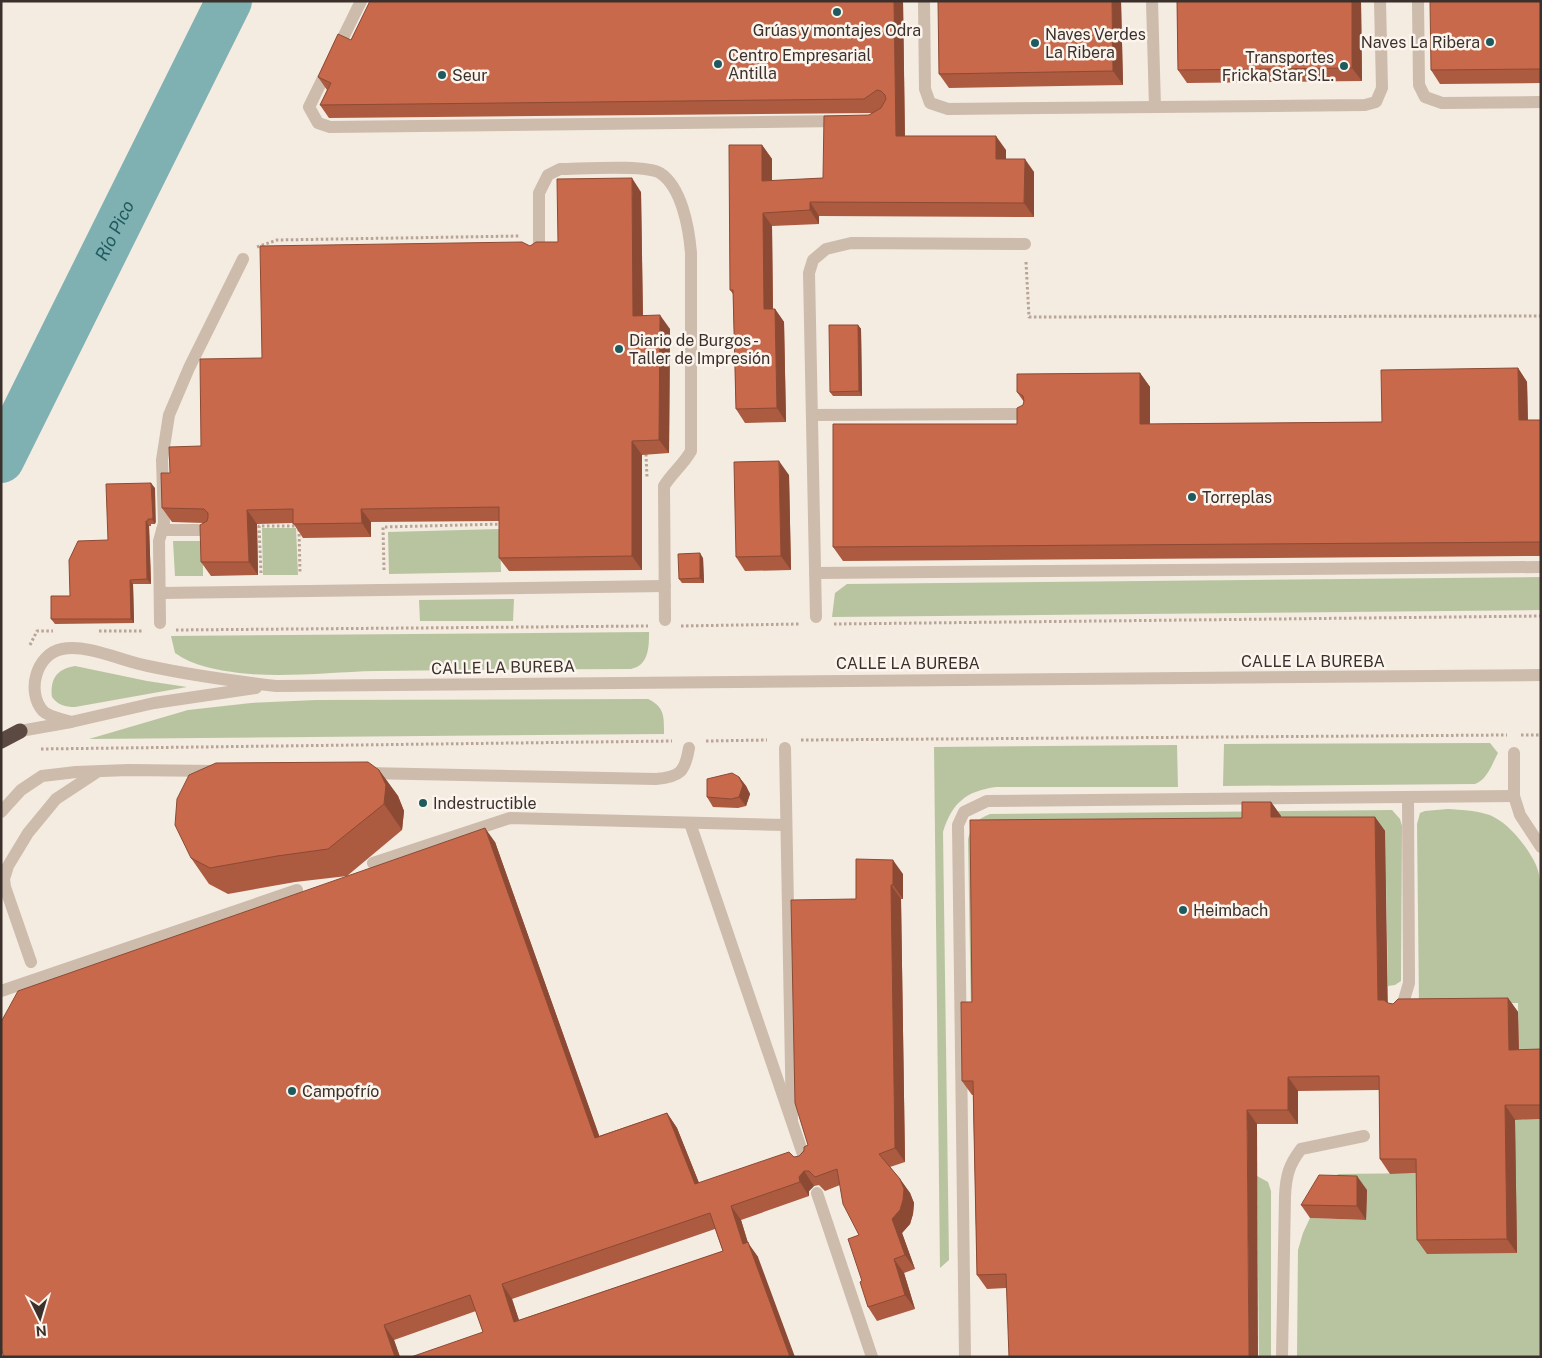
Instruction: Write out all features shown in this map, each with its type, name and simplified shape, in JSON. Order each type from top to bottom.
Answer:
[{"type":"highway","points":[[1,741],[20,730]]},
{"type":"street","points":[[361,1],[308,107],[318,123],[330,127],[855,121]]},
{"type":"street","points":[[924,1],[925,89],[930,103],[948,109],[1365,105],[1376,102],[1382,88],[1380,1]]},
{"type":"street","points":[[1152,1],[1155,107]]},
{"type":"street","points":[[1418,1],[1419,85],[1425,97],[1442,103],[1541,102]]},
{"type":"street","points":[[539,252],[539,194],[548,175],[560,170],[640,168],[659,172],[671,184],[685,213],[691,253],[691,450],[683,465],[670,476],[664,486],[665,624]]},
{"type":"street","points":[[816,622],[810,273],[813,260],[826,249],[851,243],[1025,244]]},
{"type":"street","points":[[160,628],[159,541],[164,524],[162,460],[169,415],[189,368],[243,259]]},
{"type":"street","points":[[813,415],[1026,414]]},
{"type":"street","points":[[162,530],[210,530]]},
{"type":"street","points":[[815,573],[1541,567]]},
{"type":"street","points":[[160,592],[665,586]]},
{"type":"street","name":"CALLE LA BUREBA","points":[[71,722],[44,712],[36,701],[33,685],[36,673],[43,662],[51,654],[61,649],[91,651],[146,666],[215,679],[276,686],[1541,675]]},
{"type":"street","name":"CALLE LA BUREBA","points":[[20,730],[71,722],[154,703],[276,686]]},
{"type":"street","points":[[785,742],[785,825],[792,1120]]},
{"type":"street","points":[[354,773],[672,778],[682,772],[687,762],[689,743]]},
{"type":"street","points":[[1514,753],[1514,796],[1520,816],[1541,848]]},
{"type":"street","points":[[1,812],[21,790],[42,776],[98,771],[227,771]]},
{"type":"street","points":[[31,962],[5,887],[4,879],[8,866],[28,833],[56,799],[98,771]]},
{"type":"street","points":[[965,1357],[958,825],[964,812],[987,801],[1514,796]]},
{"type":"street","points":[[1402,1010],[1409,983],[1408,797]]},
{"type":"street","points":[[373,863],[510,818],[785,825]]},
{"type":"street","points":[[690,823],[806,1163]]},
{"type":"street","points":[[1,991],[297,890]]},
{"type":"street","points":[[1282,1357],[1284,1214],[1286,1181],[1290,1164],[1301,1148],[1364,1136]]},
{"type":"street","points":[[817,1193],[872,1357]]},
{"type":"path","points":[[243,259],[258,247],[277,240],[539,236]]},
{"type":"path","points":[[1025,244],[1029,317],[1541,316]]},
{"type":"path","points":[[384,578],[383,526],[505,524]]},
{"type":"path","points":[[261,579],[260,526],[299,526],[300,578]]},
{"type":"path","points":[[94,631],[160,628],[1541,616]]},
{"type":"path","points":[[37,631],[56,631]]},
{"type":"path","points":[[38,749],[1541,735]]},
{"type":"green space","points":[[262,528],[296,528],[298,575],[263,575]]},
{"type":"green space","points":[[500,529],[501,572],[389,574],[388,532]]},
{"type":"green space","points":[[173,541],[203,541],[203,576],[175,576]]},
{"type":"green space","points":[[1541,577],[1541,610],[832,617],[835,593],[847,584]]},
{"type":"green space","points":[[514,599],[513,621],[420,621],[419,600]]},
{"type":"green space","points":[[649,632],[647,655],[641,664],[631,669],[376,671],[290,675],[239,673],[197,664],[175,653],[171,636]]},
{"type":"green space","points":[[75,666],[187,687],[75,707],[59,704],[52,697],[53,681],[63,670]]},
{"type":"green space","points":[[648,699],[661,709],[664,734],[89,739],[188,710],[251,703],[316,700]]},
{"type":"green space","points":[[1490,743],[1498,753],[1486,775],[1475,784],[1223,786],[1224,744]]},
{"type":"green space","points":[[1177,745],[1178,787],[996,787],[968,795],[951,813],[943,832],[949,1260],[940,1268],[934,747]]},
{"type":"green space","points":[[1448,809],[1467,810],[1494,817],[1522,842],[1538,869],[1541,899],[1541,1063],[1519,1064],[1518,1003],[1419,1004],[1417,824],[1420,813]]},
{"type":"green space","points":[[1392,810],[1400,819],[1402,826],[1401,981],[1395,985],[1388,986],[1385,831],[982,1016],[971,1016],[968,839],[971,830],[978,820],[985,816],[990,814]]},
{"type":"green space","points":[[1541,1119],[1541,1357],[1297,1357],[1298,1250],[1310,1218],[1366,1220],[1328,1189],[1338,1174],[1426,1173],[1516,1253],[1515,1120]]},
{"type":"green space","points":[[1257,1176],[1268,1182],[1271,1191],[1271,1357],[1259,1357]]},
{"type":"building","points":[[370,1],[894,1],[896,136],[996,136],[996,159],[1025,159],[1024,203],[810,202],[810,210],[763,213],[764,309],[775,309],[777,408],[736,409],[733,290],[730,290],[729,145],[762,145],[762,181],[823,178],[824,116],[869,115],[881,108],[886,99],[885,95],[877,90],[864,99],[320,105],[331,83],[318,77],[338,34],[351,40]]},
{"type":"building","name":"Naves Verdes La Ribera","points":[[938,1],[1112,1],[1113,71],[939,74]]},
{"type":"building","name":"Naves Verdes La Ribera","points":[[1177,1],[1352,1],[1352,68],[1178,70]]},
{"type":"building","name":"Naves La Ribera","points":[[1430,1],[1541,1],[1541,69],[1431,70]]},
{"type":"building","name":"Diario de Burgos - Taller de Impresión","points":[[632,178],[633,316],[660,315],[659,440],[632,441],[632,556],[499,558],[499,507],[361,509],[362,523],[293,524],[293,509],[247,510],[249,562],[201,562],[200,525],[207,521],[208,513],[204,509],[162,508],[161,473],[170,473],[169,447],[201,446],[200,359],[262,358],[260,246],[522,242],[530,246],[536,242],[558,242],[557,179]]},
{"type":"building","points":[[829,325],[858,325],[859,391],[830,392]]},
{"type":"building","name":"Torreplas","points":[[1518,368],[1519,420],[1541,420],[1541,542],[833,547],[833,424],[1017,424],[1017,408],[1023,405],[1024,401],[1023,396],[1017,392],[1017,374],[1140,373],[1140,424],[1382,422],[1381,370]]},
{"type":"building","points":[[779,461],[781,556],[736,557],[734,462]]},
{"type":"building","points":[[151,483],[153,517],[146,521],[147,579],[130,580],[131,619],[51,619],[51,596],[70,596],[69,560],[78,541],[108,540],[106,484]]},
{"type":"building","points":[[700,553],[700,578],[679,579],[678,554]]},
{"type":"building","points":[[368,762],[379,770],[386,785],[384,804],[328,849],[210,868],[191,858],[175,825],[177,799],[189,775],[216,763]]},
{"type":"building","points":[[732,773],[739,777],[743,785],[739,797],[731,799],[707,797],[707,779]]},
{"type":"building","points":[[1242,802],[1271,802],[1271,817],[1375,817],[1378,1000],[1384,1000],[1393,1004],[1398,999],[1508,998],[1509,1050],[1541,1049],[1541,1105],[1505,1105],[1507,1239],[1417,1240],[1416,1159],[1380,1159],[1379,1076],[1288,1077],[1288,1110],[1247,1110],[1249,1357],[1009,1357],[1006,1274],[977,1275],[973,1081],[962,1081],[961,1002],[972,1002],[970,820],[1242,818]]},
{"type":"building","name":"Campofrío","points":[[485,828],[595,1138],[667,1113],[695,1184],[789,1152],[794,1157],[799,1156],[804,1151],[804,1147],[808,1145],[795,1103],[791,900],[856,899],[856,859],[893,860],[893,885],[891,885],[895,1148],[879,1154],[900,1179],[904,1189],[900,1210],[892,1219],[905,1255],[894,1259],[905,1295],[868,1307],[860,1282],[862,1281],[848,1239],[859,1235],[843,1204],[837,1169],[815,1177],[809,1171],[804,1171],[799,1177],[800,1182],[731,1206],[743,1244],[748,1242],[790,1357],[411,1357],[483,1332],[470,1295],[384,1325],[395,1357],[4,1357],[1,1348],[1,1022],[18,991]],"holes":[[[710,1213],[723,1251],[514,1322],[502,1284]]]},
{"type":"building","points":[[1319,1175],[1357,1176],[1357,1206],[1301,1205]]},
{"type":"waterway","name":"Río Pico","points":[[1,460],[229,1]]},
{"type":"place","name":"Grúas y montajes Odra","points":[[837,12]]},
{"type":"place","name":"Naves La Ribera","points":[[1490,42]]},
{"type":"place","name":"Naves Verdes La Ribera","points":[[1035,43]]},
{"type":"place","name":"Centro Empresarial Antilla","points":[[718,64]]},
{"type":"place","name":"Transportes Fricka Star S.L.","points":[[1344,66]]},
{"type":"place","name":"Seur","points":[[442,75]]},
{"type":"place","name":"Diario de Burgos - Taller de Impresión","points":[[619,349]]},
{"type":"place","name":"Torreplas","points":[[1192,497]]},
{"type":"place","name":"Indestructible","points":[[423,803]]},
{"type":"place","name":"Heimbach","points":[[1183,910]]},
{"type":"place","name":"Campofrío","points":[[292,1091]]}]
